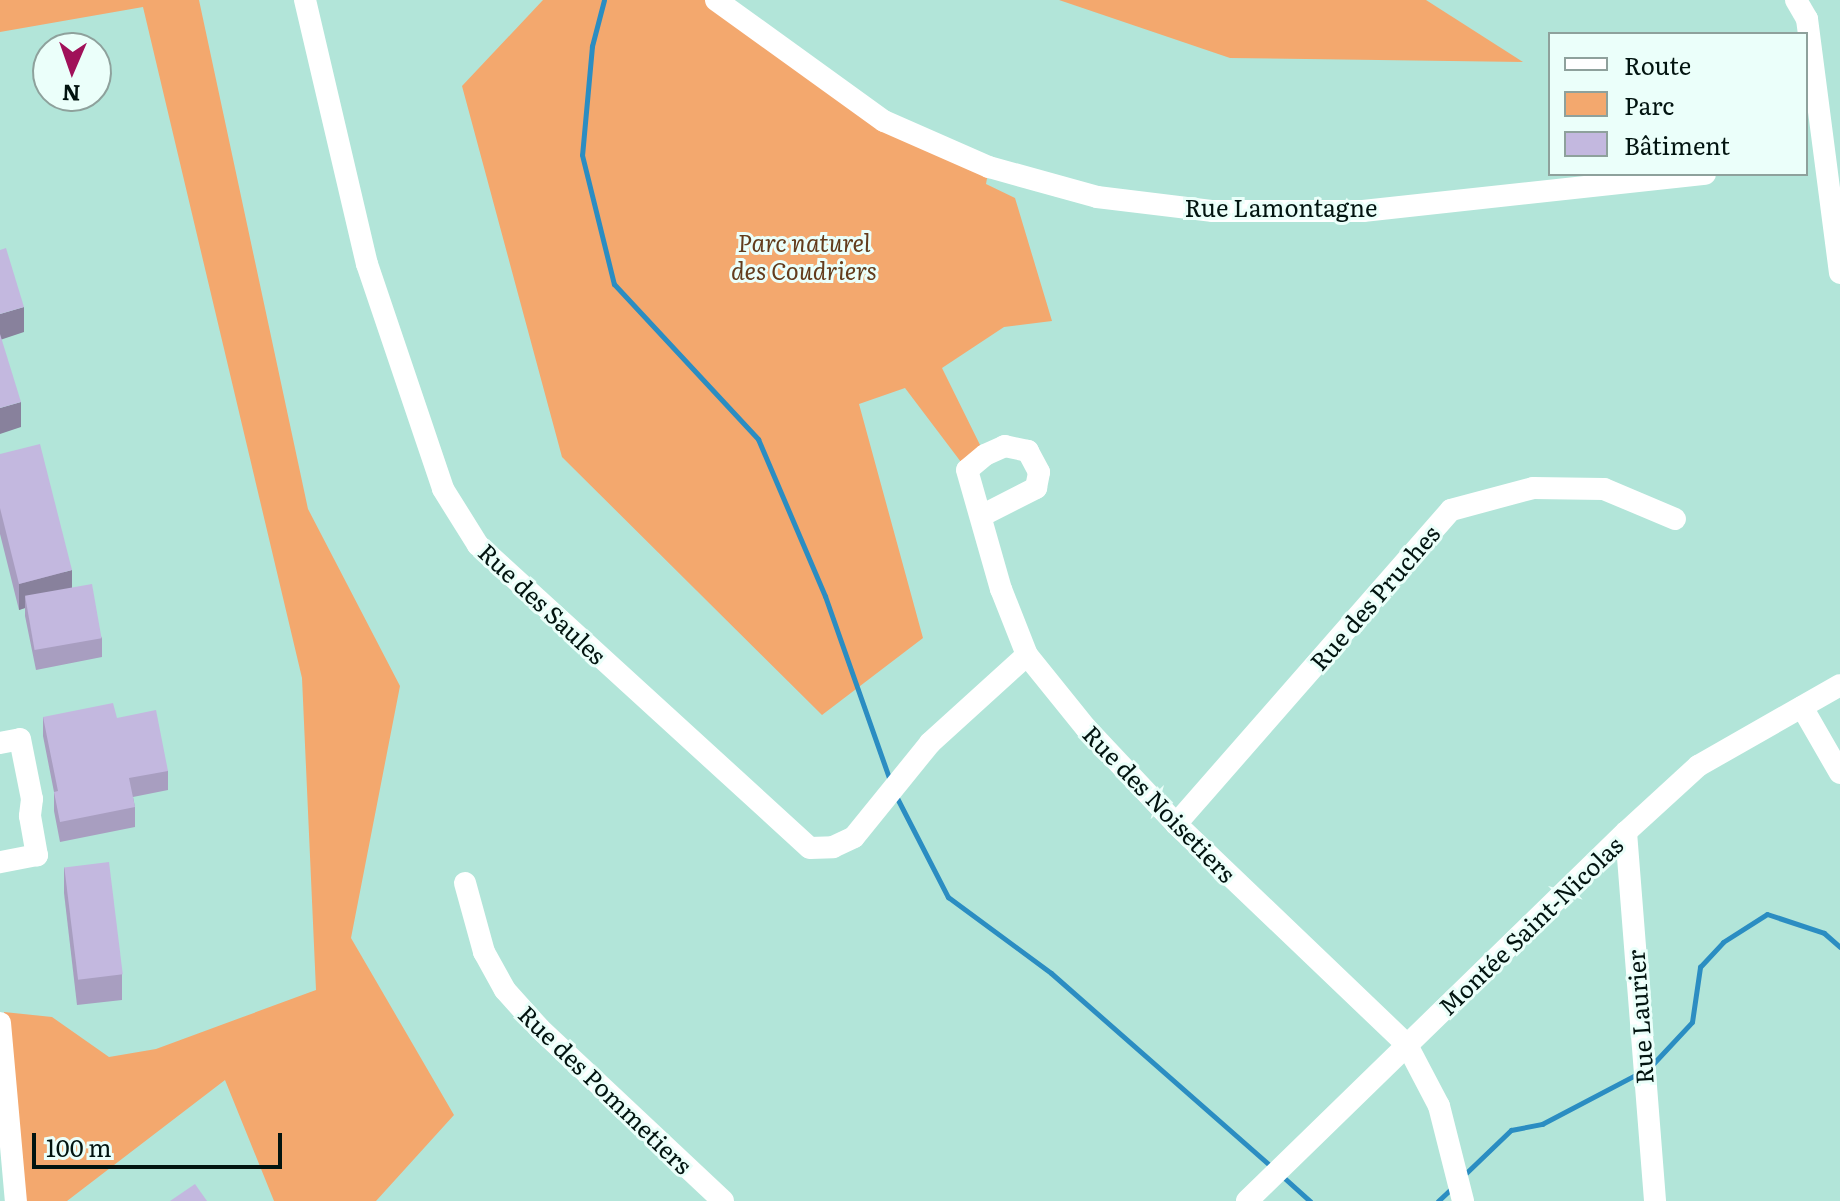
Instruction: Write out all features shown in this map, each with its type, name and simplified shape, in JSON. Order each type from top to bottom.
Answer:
[{"type":"street","name":"Rue des Saules","points":[[305,0],[367,264],[443,489],[478,545],[810,848],[833,847],[854,837],[930,743],[1027,655]]},
{"type":"street","name":"Rue Lamontagne","points":[[716,0],[884,121],[989,167],[1097,197],[1213,211],[1363,211],[1687,176]]},
{"type":"street","points":[[1796,0],[1807,19],[1840,273]]},
{"type":"street","name":"Rue des Pruches","points":[[1176,824],[1451,510],[1533,488],[1604,489],[1675,519]]},
{"type":"street","name":"Rue des Noisetiers","points":[[981,516],[1001,589],[1027,655],[1086,728],[1176,824],[1407,1045],[1439,1106],[1463,1201]]},
{"type":"street","name":"Montée Saint-Nicolas","points":[[1250,1200],[1626,832],[1698,766],[1840,685]]},
{"type":"street","points":[[1802,707],[1840,773]]},
{"type":"street","points":[[0,862],[37,855],[30,816],[32,799],[10,741],[44,743]]},
{"type":"street","name":"Rue Laurier","points":[[1626,832],[1655,1201]]},
{"type":"street","name":"Rue des Pommetiers","points":[[465,883],[484,952],[505,990],[540,1029],[723,1201]]},
{"type":"street","points":[[0,1023],[6,1145],[16,1201]]},
{"type":"green space","points":[[0,0],[199,0],[308,509],[400,686],[351,938],[454,1115],[376,1201],[274,1201],[225,1080],[67,1201],[23,1201],[4,1012],[52,1017],[109,1057],[156,1049],[316,990],[302,678],[143,7],[0,32]]},
{"type":"green space","name":"Parc naturel des Coudriers","points":[[543,0],[716,0],[884,121],[989,167],[986,184],[1015,198],[1052,321],[1004,327],[942,368],[985,455],[967,470],[905,388],[859,404],[923,638],[822,715],[562,457],[462,86]]},
{"type":"green space","points":[[1059,0],[1426,0],[1523,62],[1230,58]]},
{"type":"building","points":[[6,248],[24,307],[0,314],[0,250]]},
{"type":"building","points":[[0,334],[21,402],[0,408]]},
{"type":"building","points":[[40,444],[72,570],[19,584],[0,508],[0,454]]},
{"type":"building","points":[[92,584],[102,638],[35,650],[25,596]]},
{"type":"building","points":[[113,703],[117,718],[156,710],[168,771],[129,778],[135,807],[60,822],[54,792],[58,791],[43,717]]},
{"type":"building","points":[[109,862],[123,974],[78,980],[64,867]]},
{"type":"building","points":[[195,1184],[207,1201],[170,1201]]},
{"type":"waterway","points":[[604,0],[592,46],[582,155],[614,284],[758,439],[825,596],[891,783]]},
{"type":"waterway","points":[[896,796],[948,897],[1051,973],[1274,1169]]},
{"type":"waterway","points":[[1651,1066],[1692,1022],[1700,967],[1723,942],[1767,914],[1824,933],[1840,947]]},
{"type":"waterway","points":[[1464,1175],[1511,1130],[1542,1124],[1639,1073]]},
{"type":"waterway","points":[[1281,1175],[1310,1201]]},
{"type":"waterway","points":[[1438,1201],[1452,1188]]}]
